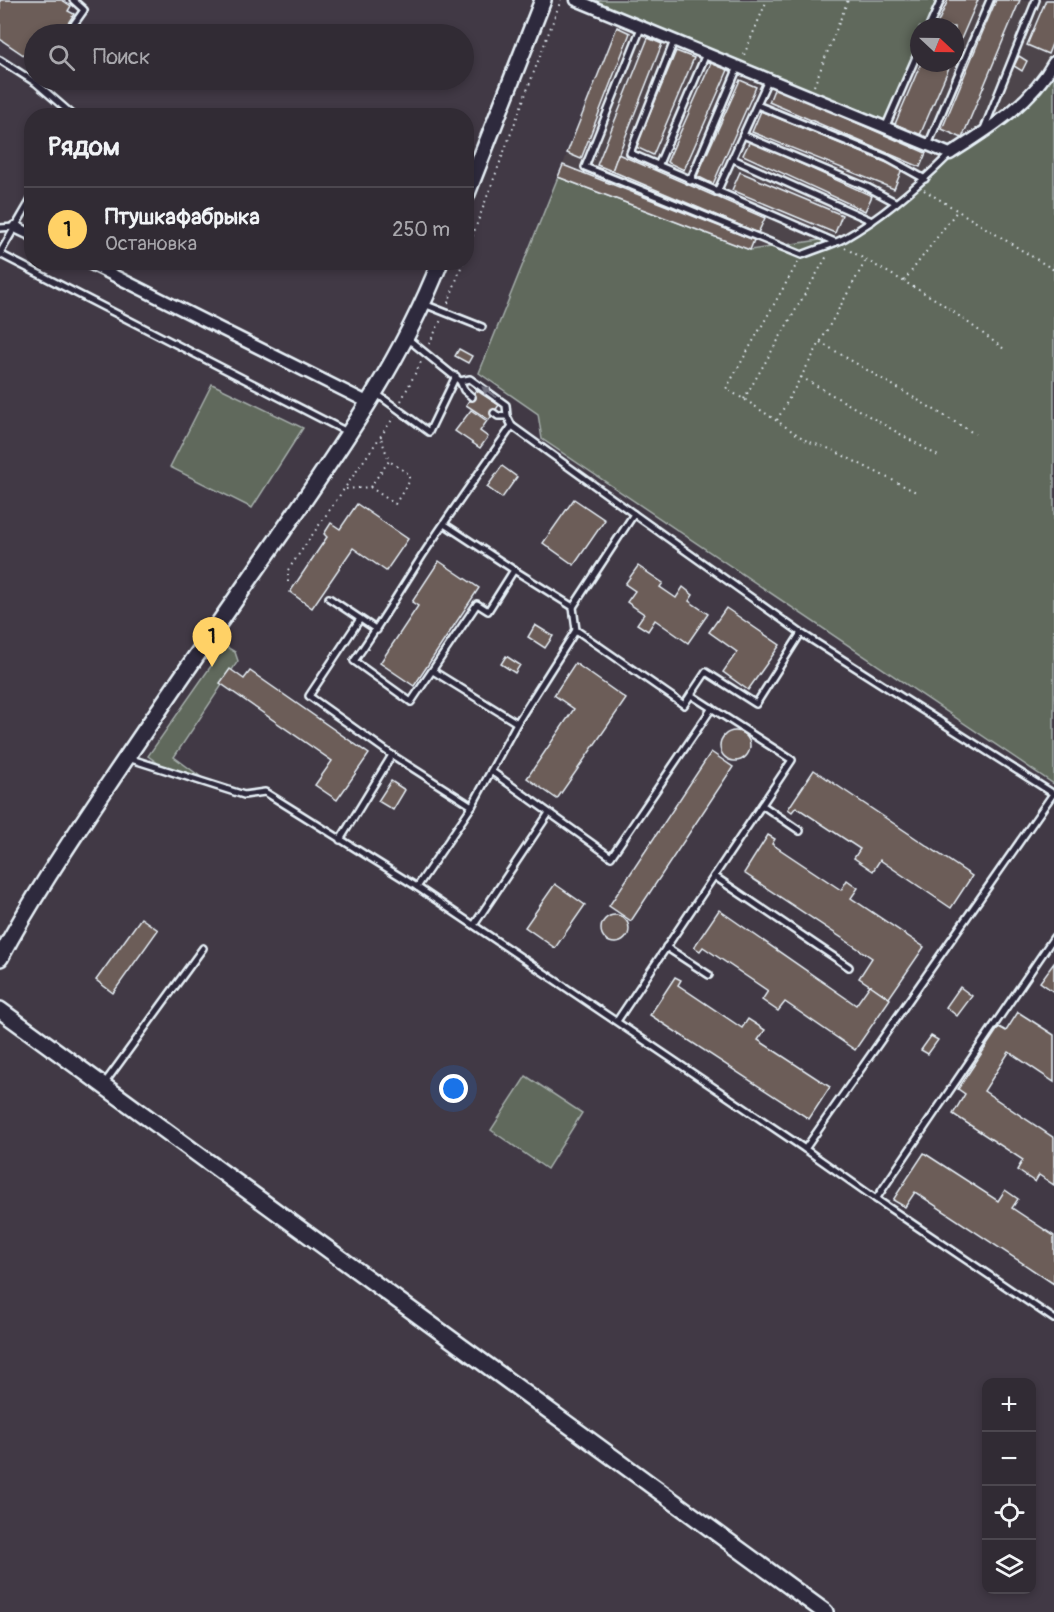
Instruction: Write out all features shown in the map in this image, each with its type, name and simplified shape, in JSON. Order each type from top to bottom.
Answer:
[{"type":"main road","points":[[474,176],[543,0]]},
{"type":"main road","points":[[0,958],[49,873],[350,434],[407,338],[424,304],[437,270]]},
{"type":"main road","points":[[0,1010],[825,1612]]},
{"type":"street","points":[[576,0],[950,154],[996,125],[1039,86],[1054,62]]},
{"type":"street","points":[[15,227],[24,231]]},
{"type":"street","points":[[104,270],[372,398]]},
{"type":"lane","points":[[73,0],[84,10],[75,24]]},
{"type":"lane","points":[[933,18],[941,0]]},
{"type":"lane","points":[[928,145],[990,0]]},
{"type":"lane","points":[[982,134],[1036,0]]},
{"type":"lane","points":[[641,28],[585,167],[802,255],[835,243],[872,221],[917,186],[950,154]]},
{"type":"lane","points":[[674,41],[630,153],[835,243]]},
{"type":"lane","points":[[658,166],[706,54]]},
{"type":"lane","points":[[0,60],[24,74]]},
{"type":"lane","points":[[690,181],[738,67]]},
{"type":"lane","points":[[885,128],[910,71]]},
{"type":"lane","points":[[717,192],[768,80]]},
{"type":"lane","points":[[47,90],[66,108]]},
{"type":"lane","points":[[757,105],[887,158],[925,179]]},
{"type":"lane","points":[[743,135],[867,187],[895,202]]},
{"type":"lane","points":[[733,159],[872,221]]},
{"type":"lane","points":[[24,212],[0,254],[24,266]]},
{"type":"lane","points":[[0,228],[15,227]]},
{"type":"lane","points":[[31,270],[350,434]]},
{"type":"lane","points":[[424,304],[482,327]]},
{"type":"lane","points":[[407,338],[458,379],[464,390],[472,397]]},
{"type":"lane","points":[[372,398],[397,409],[429,432],[458,379]]},
{"type":"lane","points":[[458,379],[470,379],[477,383],[506,405],[507,416],[512,426],[801,633],[1054,794],[805,1149]]},
{"type":"lane","points":[[494,413],[498,416],[507,416]]},
{"type":"lane","points":[[512,426],[354,661],[411,702],[477,604],[488,611],[514,570]]},
{"type":"lane","points":[[417,887],[472,806],[517,723],[576,630],[573,607],[634,514]]},
{"type":"lane","points":[[444,524],[573,607]]},
{"type":"lane","points":[[329,598],[377,630]]},
{"type":"lane","points":[[360,619],[309,696],[392,755],[472,806]]},
{"type":"lane","points":[[576,630],[684,705],[706,672],[756,704],[801,633]]},
{"type":"lane","points":[[433,671],[517,723]]},
{"type":"lane","points":[[616,1021],[792,760],[691,695]]},
{"type":"lane","points":[[491,771],[611,857],[712,708]]},
{"type":"lane","points":[[340,840],[392,755]]},
{"type":"lane","points":[[126,758],[244,795],[265,792],[474,925],[1054,1319]]},
{"type":"lane","points":[[762,805],[800,831]]},
{"type":"lane","points":[[474,925],[549,813]]},
{"type":"lane","points":[[714,876],[849,967]]},
{"type":"lane","points":[[876,1199],[1054,937]]},
{"type":"lane","points":[[666,947],[709,975]]},
{"type":"lane","points":[[103,1085],[204,948]]},
{"type":"path","points":[[474,232],[561,0]]},
{"type":"path","points":[[738,67],[767,0]]},
{"type":"path","points":[[809,96],[848,0]]},
{"type":"path","points":[[917,186],[1054,270]]},
{"type":"path","points":[[904,281],[957,211]]},
{"type":"path","points":[[744,399],[835,243],[940,302],[1004,349]]},
{"type":"path","points":[[802,255],[726,389],[807,441],[830,449],[918,493]]},
{"type":"path","points":[[777,420],[866,260]]},
{"type":"path","points":[[288,582],[288,570],[394,420],[397,409],[444,312],[460,270]]},
{"type":"path","points":[[820,342],[975,434]]},
{"type":"path","points":[[801,377],[940,457]]},
{"type":"path","points":[[346,489],[370,487],[395,504],[409,482],[409,474],[389,461],[381,438]]},
{"type":"path","points":[[370,487],[389,461]]},
{"type":"shaded area","points":[[940,0],[1054,0],[1054,52],[1039,86],[848,236],[750,250],[558,177],[620,19],[910,48],[910,72],[964,72],[964,18],[932,18]]},
{"type":"green space","points":[[589,0],[940,0],[932,18],[910,18],[910,70],[885,128]]},
{"type":"green space","points":[[1054,62],[1054,784],[542,439],[538,414],[479,373],[558,177],[750,250],[848,236],[950,154],[996,125]]},
{"type":"green space","points":[[212,384],[303,428],[252,508],[170,467]]},
{"type":"green space","points":[[225,646],[235,652],[238,661],[174,757],[212,785],[170,772],[148,756]]},
{"type":"green space","points":[[526,1076],[582,1113],[547,1169],[491,1130]]},
{"type":"building","points":[[0,0],[62,0],[71,6],[68,11],[74,14],[68,24],[24,24],[24,55],[0,39]]},
{"type":"building","points":[[948,0],[978,0],[964,32],[964,18],[940,18]]},
{"type":"building","points":[[996,0],[1020,0],[962,138],[942,129]]},
{"type":"building","points":[[1046,0],[1054,0],[1054,39],[1048,54],[1027,45]]},
{"type":"building","points":[[617,27],[630,33],[581,159],[567,153]]},
{"type":"building","points":[[648,38],[662,44],[612,171],[597,165]]},
{"type":"building","points":[[676,51],[694,58],[653,155],[636,147]]},
{"type":"building","points":[[1019,56],[1027,61],[1022,71],[1014,66]]},
{"type":"building","points":[[711,63],[728,70],[684,170],[667,162]]},
{"type":"building","points":[[917,72],[947,72],[920,135],[895,124]]},
{"type":"building","points":[[740,80],[756,87],[713,184],[697,176]]},
{"type":"building","points":[[775,87],[926,153],[920,167],[769,102]]},
{"type":"building","points":[[761,111],[902,169],[894,189],[752,132]]},
{"type":"building","points":[[750,141],[872,196],[865,211],[743,155]]},
{"type":"building","points":[[618,154],[765,218],[758,233],[612,171]]},
{"type":"building","points":[[563,165],[754,240],[750,250],[558,177]]},
{"type":"building","points":[[740,172],[842,215],[835,233],[732,190]]},
{"type":"building","points":[[459,349],[472,356],[468,363],[455,356]]},
{"type":"building","points":[[476,390],[499,405],[489,420],[466,405]]},
{"type":"building","points":[[471,410],[487,421],[480,431],[488,437],[480,448],[455,431]]},
{"type":"building","points":[[502,466],[517,477],[502,498],[487,487]]},
{"type":"building","points":[[574,499],[605,520],[574,565],[543,543]]},
{"type":"building","points":[[357,504],[408,539],[386,571],[353,548],[312,608],[290,592],[327,537],[324,534],[331,523],[340,529]]},
{"type":"building","points":[[439,561],[479,588],[414,686],[380,663],[418,606],[412,602]]},
{"type":"building","points":[[638,566],[663,583],[660,587],[676,598],[683,587],[693,595],[689,601],[708,614],[688,643],[655,620],[648,631],[637,624],[644,614],[627,602],[635,591],[625,584]]},
{"type":"building","points":[[726,608],[780,645],[748,690],[723,672],[737,652],[709,632]]},
{"type":"building","points":[[535,625],[553,636],[545,648],[528,637]]},
{"type":"building","points":[[506,656],[520,665],[515,673],[501,664]]},
{"type":"building","points":[[575,663],[626,699],[557,799],[527,778],[574,709],[554,695]]},
{"type":"building","points":[[230,669],[244,679],[250,671],[369,754],[337,800],[315,785],[332,761],[220,683]]},
{"type":"building","points":[[735,731],[746,735],[750,746],[746,757],[735,761],[724,757],[720,746],[724,735]]},
{"type":"building","points":[[711,752],[733,767],[631,921],[609,906]]},
{"type":"building","points":[[814,770],[972,876],[951,908],[880,860],[873,871],[854,858],[860,849],[796,807],[792,812],[788,809]]},
{"type":"building","points":[[391,781],[405,790],[393,810],[378,801]]},
{"type":"building","points":[[768,835],[775,839],[772,844],[841,890],[847,880],[858,888],[851,898],[924,947],[889,998],[859,978],[872,958],[744,873]]},
{"type":"building","points":[[555,884],[585,905],[555,948],[525,927]]},
{"type":"building","points":[[719,910],[856,1005],[870,985],[890,999],[855,1050],[785,1002],[778,1011],[762,1000],[768,991],[703,947],[700,951],[694,947]]},
{"type":"building","points":[[615,915],[625,919],[629,929],[625,939],[615,943],[605,939],[601,929],[605,919]]},
{"type":"building","points":[[141,918],[158,930],[113,993],[96,980]]},
{"type":"building","points":[[1054,963],[1054,992],[1040,982]]},
{"type":"building","points":[[675,977],[681,980],[678,985],[742,1028],[748,1019],[765,1030],[758,1040],[830,1087],[809,1119],[650,1015]]},
{"type":"building","points":[[960,987],[972,996],[957,1016],[946,1007]]},
{"type":"building","points":[[1018,1012],[1054,1035],[1054,1082],[1009,1052],[984,1091],[1054,1138],[1054,1185],[1039,1175],[1035,1182],[1017,1170],[1023,1160],[953,1114],[965,1094],[958,1089],[999,1027],[1006,1031]]},
{"type":"building","points":[[931,1036],[938,1040],[928,1054],[921,1050]]},
{"type":"building","points":[[924,1153],[998,1201],[1005,1190],[1018,1199],[1012,1208],[1054,1236],[1054,1284],[915,1192],[905,1207],[893,1200]]},
{"type":"place","name":"Птушкафабрыка","points":[[212,667]]}]
